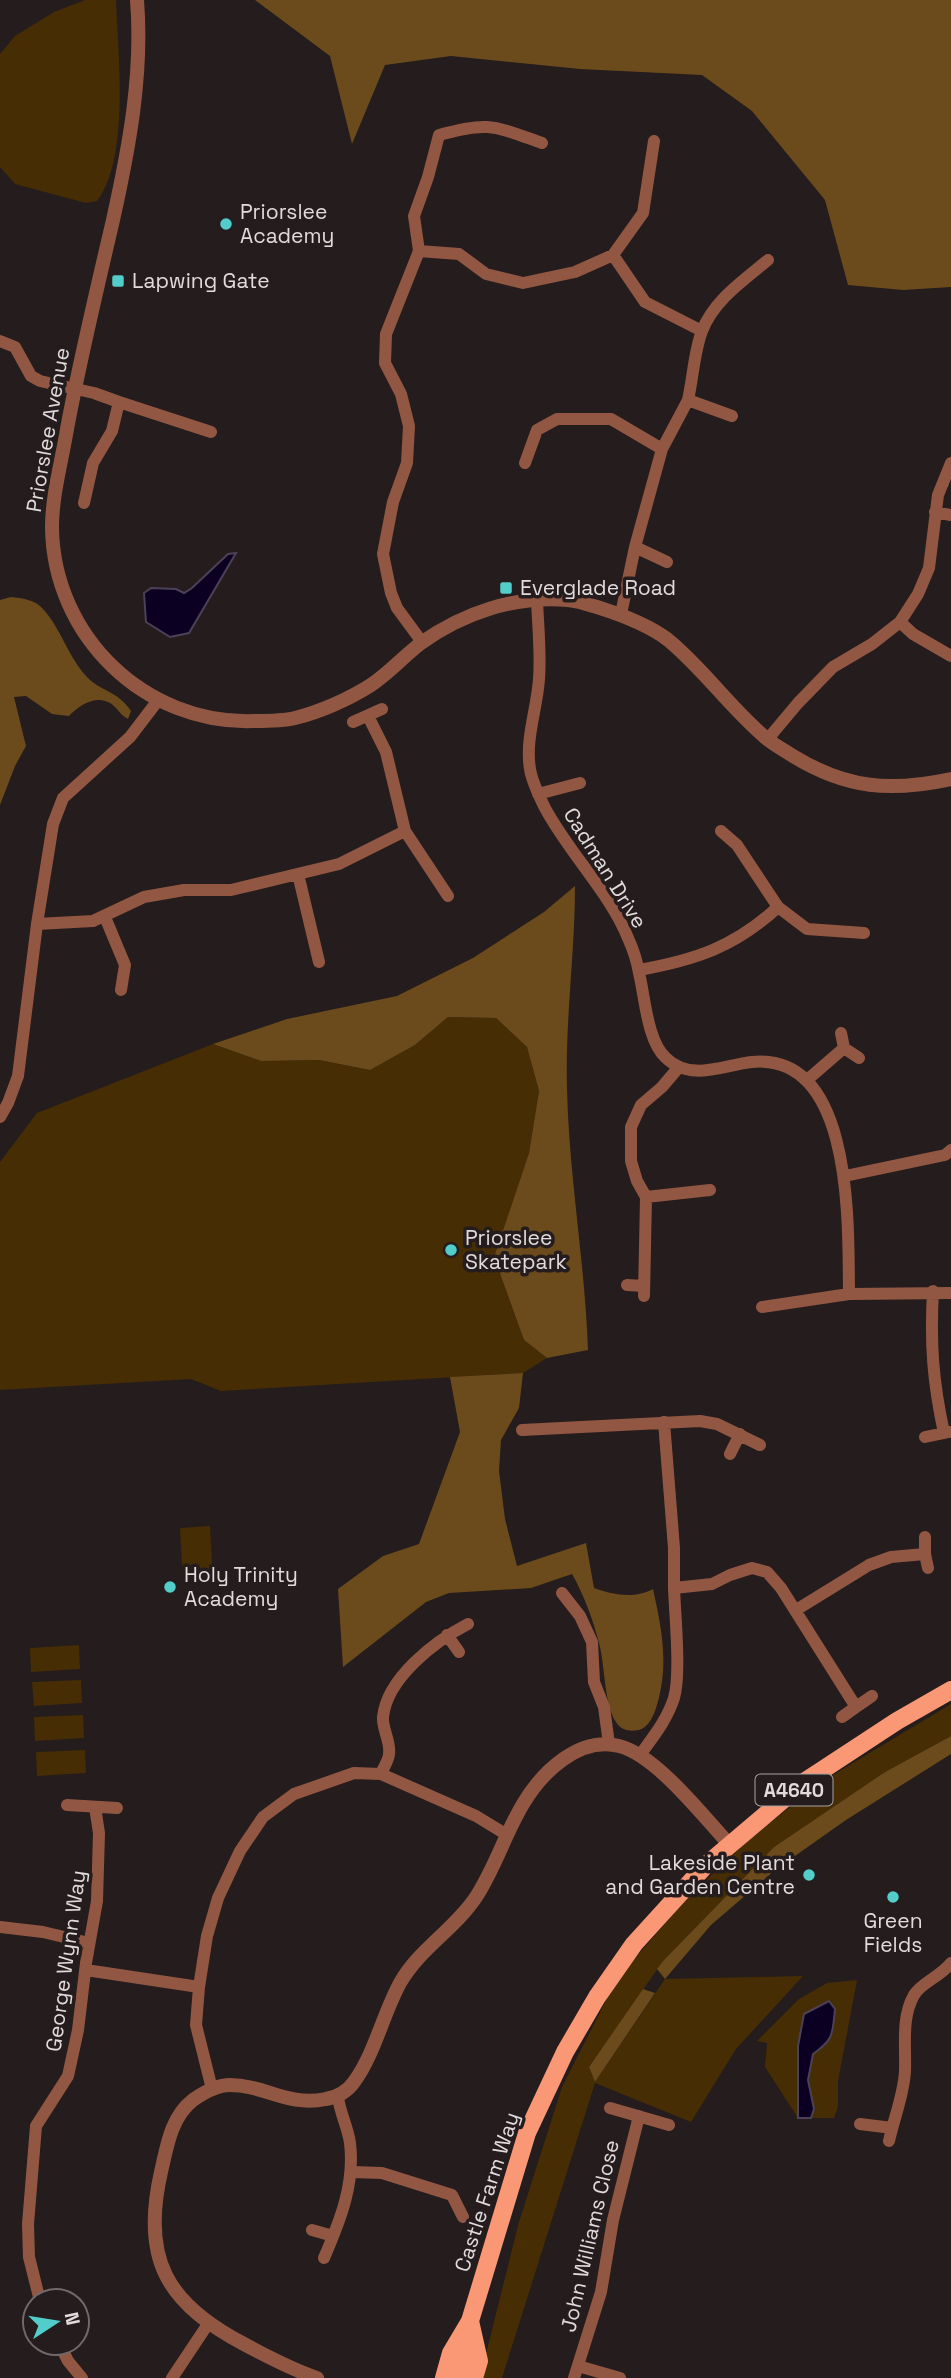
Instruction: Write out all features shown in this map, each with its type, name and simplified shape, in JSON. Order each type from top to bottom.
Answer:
[{"type":"main road","name":"Castle Farm Way","points":[[444,2378],[451,2353],[472,2328],[527,2133],[565,2052],[597,1997],[634,1944],[705,1866],[804,1782],[897,1721],[951,1690]]},
{"type":"main road","points":[[461,2378],[472,2328]]},
{"type":"main road","points":[[472,2328],[479,2361],[474,2378]]},
{"type":"street","name":"Priorslee Avenue","points":[[136,0],[136,88],[128,156],[75,389],[52,525],[57,569],[66,598],[80,629],[97,652],[126,678],[159,699],[187,711],[221,719],[250,721],[294,718],[337,702],[371,685],[422,642],[462,618],[501,604],[571,600],[621,614],[666,638],[767,740],[811,767],[851,783],[894,787],[951,779]]},
{"type":"street","points":[[422,642],[397,608],[383,554],[393,502],[407,463],[409,426],[401,394],[385,363],[386,334],[419,251],[414,216],[439,135],[474,125],[495,126],[542,143]]},
{"type":"street","points":[[419,251],[459,254],[486,274],[523,283],[575,272],[613,255],[643,213],[654,141]]},
{"type":"street","points":[[613,255],[645,302],[702,331]]},
{"type":"street","points":[[621,614],[635,547],[662,449],[688,400],[702,331],[712,311],[726,295],[768,260]]},
{"type":"street","points":[[0,341],[15,347],[31,376],[40,380],[211,432]]},
{"type":"street","points":[[688,400],[732,416]]},
{"type":"street","points":[[84,503],[93,463],[112,431],[119,402]]},
{"type":"street","points":[[525,463],[537,430],[557,419],[611,419],[662,449]]},
{"type":"street","points":[[767,740],[833,667],[872,644],[900,622],[918,594],[929,568],[942,482],[951,463]]},
{"type":"street","points":[[936,512],[951,515]]},
{"type":"street","points":[[635,547],[667,562]]},
{"type":"street","name":"Cadman Drive","points":[[537,600],[539,681],[531,725],[530,768],[538,794],[560,836],[616,915],[627,936],[639,970],[648,1020],[656,1044],[665,1058],[679,1067]]},
{"type":"street","points":[[900,622],[913,634],[951,656]]},
{"type":"street","points":[[0,1117],[18,1076],[52,824],[63,797],[130,737],[159,699]]},
{"type":"street","points":[[353,722],[382,709]]},
{"type":"street","points":[[368,716],[386,752],[405,831],[448,896]]},
{"type":"street","points":[[538,794],[580,783]]},
{"type":"street","points":[[37,924],[93,921],[144,897],[184,890],[231,890],[339,864],[405,831]]},
{"type":"street","points":[[720,831],[737,845],[778,907],[807,929],[864,933]]},
{"type":"street","points":[[298,874],[319,962]]},
{"type":"street","points":[[639,970],[685,962],[728,944],[755,928],[778,907]]},
{"type":"street","points":[[106,917],[125,965],[121,990]]},
{"type":"street","points":[[841,1033],[844,1048],[859,1058]]},
{"type":"street","points":[[807,1080],[844,1048]]},
{"type":"street","points":[[627,1284],[644,1291],[646,1197],[637,1181],[631,1161],[631,1126],[641,1105],[662,1087],[679,1067],[713,1071],[752,1062],[773,1063],[807,1080],[824,1108],[837,1138],[845,1177],[849,1294]]},
{"type":"street","points":[[845,1177],[945,1155],[951,1150]]},
{"type":"street","points":[[646,1197],[710,1190]]},
{"type":"street","points":[[925,1437],[947,1433],[936,1396],[930,1343],[933,1292]]},
{"type":"street","points":[[762,1307],[849,1294],[951,1293]]},
{"type":"street","points":[[522,1430],[700,1421],[717,1424],[760,1444]]},
{"type":"street","points":[[640,1755],[665,1720],[674,1696],[676,1673],[674,1548],[664,1422]]},
{"type":"street","points":[[730,1454],[740,1434]]},
{"type":"street","points":[[925,1537],[928,1568]]},
{"type":"street","points":[[796,1610],[869,1565],[891,1557],[926,1554]]},
{"type":"street","points":[[674,1588],[712,1584],[752,1568],[767,1572],[796,1610],[856,1707]]},
{"type":"street","points":[[562,1593],[580,1616],[592,1642],[594,1682],[604,1707],[609,1744]]},
{"type":"street","points":[[381,1774],[390,1754],[382,1720],[387,1699],[400,1679],[424,1654],[447,1635],[468,1625]]},
{"type":"street","points":[[447,1635],[459,1652]]},
{"type":"street","points":[[842,1717],[872,1696]]},
{"type":"street","points":[[306,2378],[208,2324],[190,2309],[166,2278],[153,2236],[160,2176],[177,2116],[193,2100],[212,2090],[230,2085],[293,2101],[312,2102],[338,2097],[352,2084],[362,2069],[401,1982],[422,1954],[467,1909],[478,1894],[524,1802],[558,1762],[588,1745],[621,1746],[640,1755],[674,1784],[729,1844]]},
{"type":"street","points":[[212,2090],[196,2025],[207,1936],[218,1898],[240,1851],[264,1817],[294,1794],[354,1773],[381,1774],[476,1816],[507,1835]]},
{"type":"street","points":[[67,1805],[117,1808]]},
{"type":"street","name":"George Wynn Way","points":[[36,2287],[29,2257],[28,2224],[36,2126],[68,2076],[78,2030],[99,1872],[99,1833],[95,1807]]},
{"type":"street","points":[[0,1927],[43,1932],[89,1943]]},
{"type":"street","points":[[860,2124],[890,2135],[905,2070],[903,2040],[913,1997],[920,1987],[943,1974],[951,1963]]},
{"type":"street","points":[[86,1970],[199,1987]]},
{"type":"street","points":[[324,2258],[342,2217],[352,2172],[350,2140],[340,2115],[338,2097]]},
{"type":"street","name":"John Williams Close","points":[[610,2108],[668,2124]]},
{"type":"street","name":"John Williams Close","points":[[620,2378],[576,2372],[601,2292],[613,2220],[639,2116]]},
{"type":"street","points":[[352,2172],[382,2173],[453,2195],[463,2217]]},
{"type":"street","points":[[312,2230],[333,2236]]},
{"type":"street","points":[[172,2378],[208,2324]]},
{"type":"street","points":[[66,2357],[82,2378]]},
{"type":"street","points":[[292,2370],[317,2378]]},
{"type":"shaded area","points":[[85,0],[116,0],[120,76],[114,159],[107,182],[97,201],[86,203],[15,184],[0,167],[0,54],[15,36],[54,12]]},
{"type":"shaded area","points":[[255,0],[951,0],[951,287],[903,290],[848,285],[825,200],[752,111],[702,75],[580,69],[451,56],[385,65],[352,144],[330,56]]},
{"type":"shaded area","points":[[236,553],[189,633],[170,637],[146,622],[144,593],[151,588],[176,589],[184,593],[228,554]]},
{"type":"shaded area","points":[[11,597],[39,605],[54,624],[81,670],[93,683],[121,699],[131,711],[128,719],[109,703],[97,700],[84,704],[69,716],[52,714],[26,696],[14,697],[26,746],[0,805],[0,600]]},
{"type":"shaded area","points":[[575,886],[567,1089],[588,1350],[547,1358],[524,1340],[494,1257],[529,1153],[539,1091],[527,1047],[496,1018],[448,1017],[415,1045],[370,1070],[319,1060],[261,1061],[213,1044],[287,1019],[397,996],[473,958],[544,912]]},
{"type":"shaded area","points":[[448,1017],[496,1018],[527,1047],[539,1091],[529,1153],[494,1257],[524,1340],[547,1358],[523,1373],[221,1391],[191,1379],[0,1390],[0,1162],[37,1113],[213,1044],[261,1061],[319,1060],[370,1070],[415,1045]]},
{"type":"shaded area","points":[[523,1373],[519,1408],[501,1440],[499,1471],[505,1519],[517,1566],[586,1543],[594,1588],[624,1595],[653,1589],[661,1633],[663,1675],[654,1713],[648,1723],[639,1730],[623,1729],[612,1715],[597,1634],[572,1574],[531,1588],[449,1593],[426,1602],[343,1667],[338,1589],[383,1556],[419,1544],[460,1432],[450,1377]]},
{"type":"shaded area","points":[[210,1526],[213,1582],[183,1584],[180,1528]]},
{"type":"shaded area","points":[[79,1645],[80,1669],[31,1672],[30,1648]]},
{"type":"shaded area","points":[[81,1680],[82,1703],[34,1706],[32,1682]]},
{"type":"shaded area","points":[[951,1704],[951,1736],[885,1772],[774,1847],[663,1961],[589,2067],[595,2082],[665,1979],[803,1976],[736,2049],[691,2122],[595,2083],[502,2378],[480,2378],[519,2222],[562,2087],[617,1979],[688,1897],[751,1838],[823,1781]]},
{"type":"shaded area","points":[[83,1715],[84,1738],[35,1741],[34,1717]]},
{"type":"shaded area","points":[[951,1736],[951,1754],[846,1820],[775,1870],[711,1925],[665,1979],[657,1969],[663,1961],[774,1847],[885,1772]]},
{"type":"shaded area","points":[[85,1750],[86,1773],[37,1776],[36,1752]]},
{"type":"shaded area","points":[[857,1980],[838,2081],[838,2107],[834,2118],[811,2118],[814,2109],[808,2080],[813,2054],[827,2042],[833,2031],[829,2001],[804,2014],[798,2046],[798,2118],[765,2067],[767,2043],[757,2041],[799,1999],[827,1983]]},
{"type":"shaded area","points":[[643,1989],[655,1993],[595,2082],[589,2067]]},
{"type":"shaded area","points":[[829,2001],[835,2009],[833,2030],[825,2044],[813,2054],[808,2080],[814,2109],[811,2118],[798,2118],[798,2046],[804,2014]]},
{"type":"place","name":"Priorslee Academy","points":[[226,224]]},
{"type":"place","name":"Lapwing Gate","points":[[118,281]]},
{"type":"place","name":"Everglade Road","points":[[506,588]]},
{"type":"place","name":"Priorslee Skatepark","points":[[451,1250]]},
{"type":"place","name":"Holy Trinity Academy","points":[[170,1587]]},
{"type":"place","name":"Lakeside Plant and Garden Centre","points":[[809,1875]]},
{"type":"place","name":"Green Fields","points":[[893,1897]]}]
